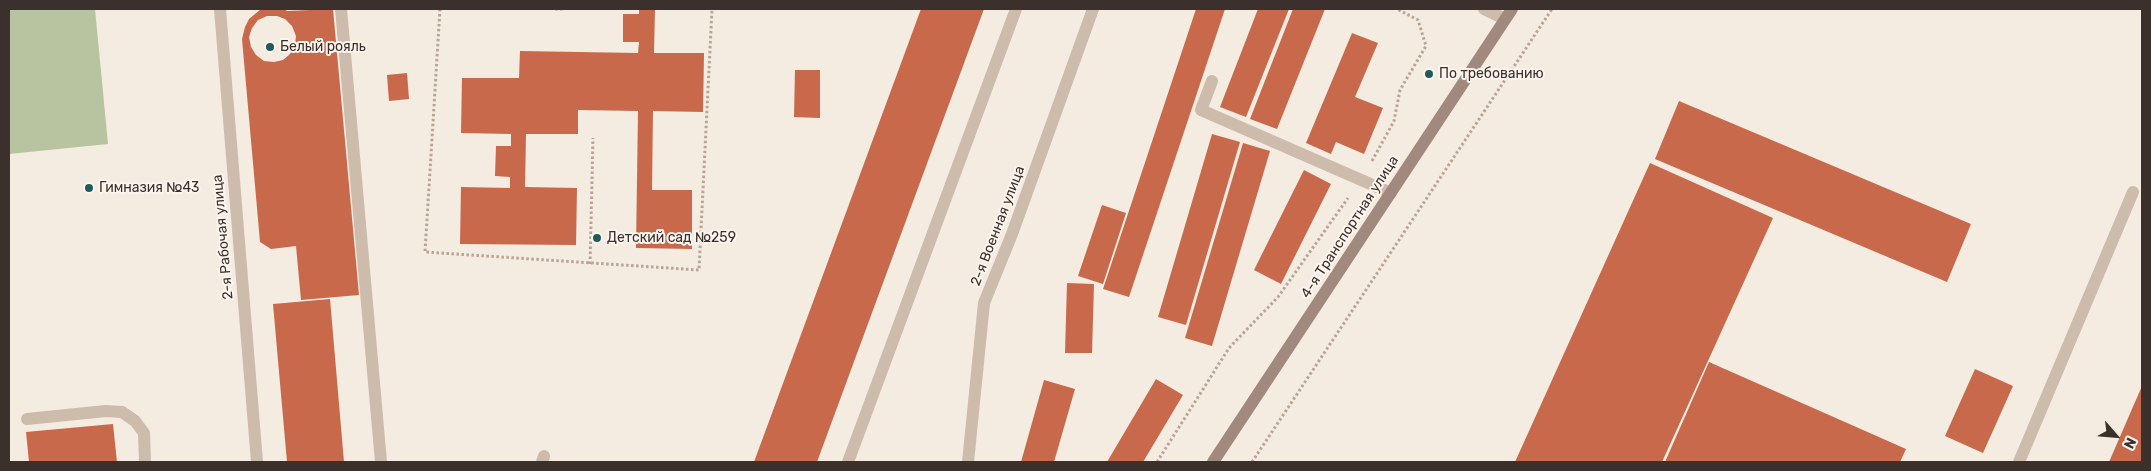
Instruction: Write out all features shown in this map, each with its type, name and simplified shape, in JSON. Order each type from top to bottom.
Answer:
[{"type":"main road","name":"4-я Транспортная улица","points":[[1213,462],[1508,14]]},
{"type":"street","name":"2-я Рабочая улица","points":[[220,9],[257,462]]},
{"type":"street","points":[[341,9],[380,462]]},
{"type":"street","points":[[848,462],[1016,9]]},
{"type":"street","name":"2-я Военная улица","points":[[968,462],[984,303],[1012,234],[1093,9]]},
{"type":"street","points":[[1484,9],[1508,14]]},
{"type":"street","points":[[1212,82],[1202,110],[1391,193]]},
{"type":"street","points":[[2019,462],[2133,192]]},
{"type":"street","points":[[27,419],[106,411],[122,412],[135,420],[144,433],[145,462]]},
{"type":"path","points":[[440,9],[425,252],[699,270],[712,9]]},
{"type":"path","points":[[555,9],[563,9]]},
{"type":"path","points":[[1157,462],[1229,348],[1278,296],[1361,180],[1394,121],[1400,90],[1426,46],[1418,20],[1397,9]]},
{"type":"path","points":[[1252,462],[1552,9]]},
{"type":"path","points":[[590,264],[593,138]]},
{"type":"green space","points":[[9,9],[95,9],[108,144],[9,154]]},
{"type":"building","points":[[261,9],[284,9],[287,11],[333,9],[359,295],[301,300],[296,246],[271,249],[260,242],[242,39],[249,19]],"holes":[[[267,16],[277,16],[285,19],[292,26],[296,36],[295,45],[290,54],[283,60],[274,62],[264,61],[256,55],[251,47],[249,37],[252,28],[258,20]]]},
{"type":"building","points":[[639,9],[655,9],[654,53],[704,53],[703,112],[653,111],[652,190],[692,190],[692,249],[636,248],[638,111],[578,110],[578,134],[526,134],[525,187],[577,188],[576,245],[460,244],[461,187],[510,188],[510,177],[495,176],[496,146],[511,146],[511,134],[461,133],[462,78],[519,78],[520,51],[638,53],[639,42],[623,42],[623,14],[639,14]]},
{"type":"building","points":[[921,9],[984,9],[817,462],[754,462]]},
{"type":"building","points":[[1196,9],[1225,9],[1129,297],[1103,289]]},
{"type":"building","points":[[1258,9],[1289,9],[1246,117],[1220,107]]},
{"type":"building","points":[[1293,9],[1325,9],[1277,129],[1250,119]]},
{"type":"building","points":[[1352,33],[1378,43],[1355,97],[1383,108],[1364,154],[1336,142],[1331,154],[1306,143]]},
{"type":"building","points":[[795,70],[820,70],[820,118],[794,117]]},
{"type":"building","points":[[407,73],[409,99],[389,101],[387,75]]},
{"type":"building","points":[[1679,101],[1971,224],[1947,282],[1655,159]]},
{"type":"building","points":[[1212,134],[1240,142],[1186,325],[1158,317]]},
{"type":"building","points":[[1243,143],[1270,151],[1212,346],[1185,338]]},
{"type":"building","points":[[1650,163],[1773,218],[1662,462],[1515,462]]},
{"type":"building","points":[[1304,170],[1331,184],[1281,284],[1254,270]]},
{"type":"building","points":[[1102,205],[1126,213],[1103,284],[1078,276]]},
{"type":"building","points":[[1067,283],[1094,284],[1092,353],[1065,353]]},
{"type":"building","points":[[330,299],[344,462],[287,462],[273,304]]},
{"type":"building","points":[[1709,362],[1906,449],[1900,462],[1665,462]]},
{"type":"building","points":[[1975,369],[2013,386],[1983,453],[1945,436]]},
{"type":"building","points":[[1156,379],[1183,395],[1143,462],[1107,462]]},
{"type":"building","points":[[1044,380],[1075,389],[1054,462],[1021,462]]},
{"type":"building","points":[[2142,386],[2142,462],[2109,462]]},
{"type":"building","points":[[113,424],[117,462],[29,462],[26,432]]},
{"type":"place","name":"Белый рояль","points":[[270,47]]},
{"type":"place","name":"По требованию","points":[[1429,74]]},
{"type":"place","name":"Гимназия №43","points":[[89,188]]},
{"type":"place","name":"Детский сад №259","points":[[597,238]]}]
